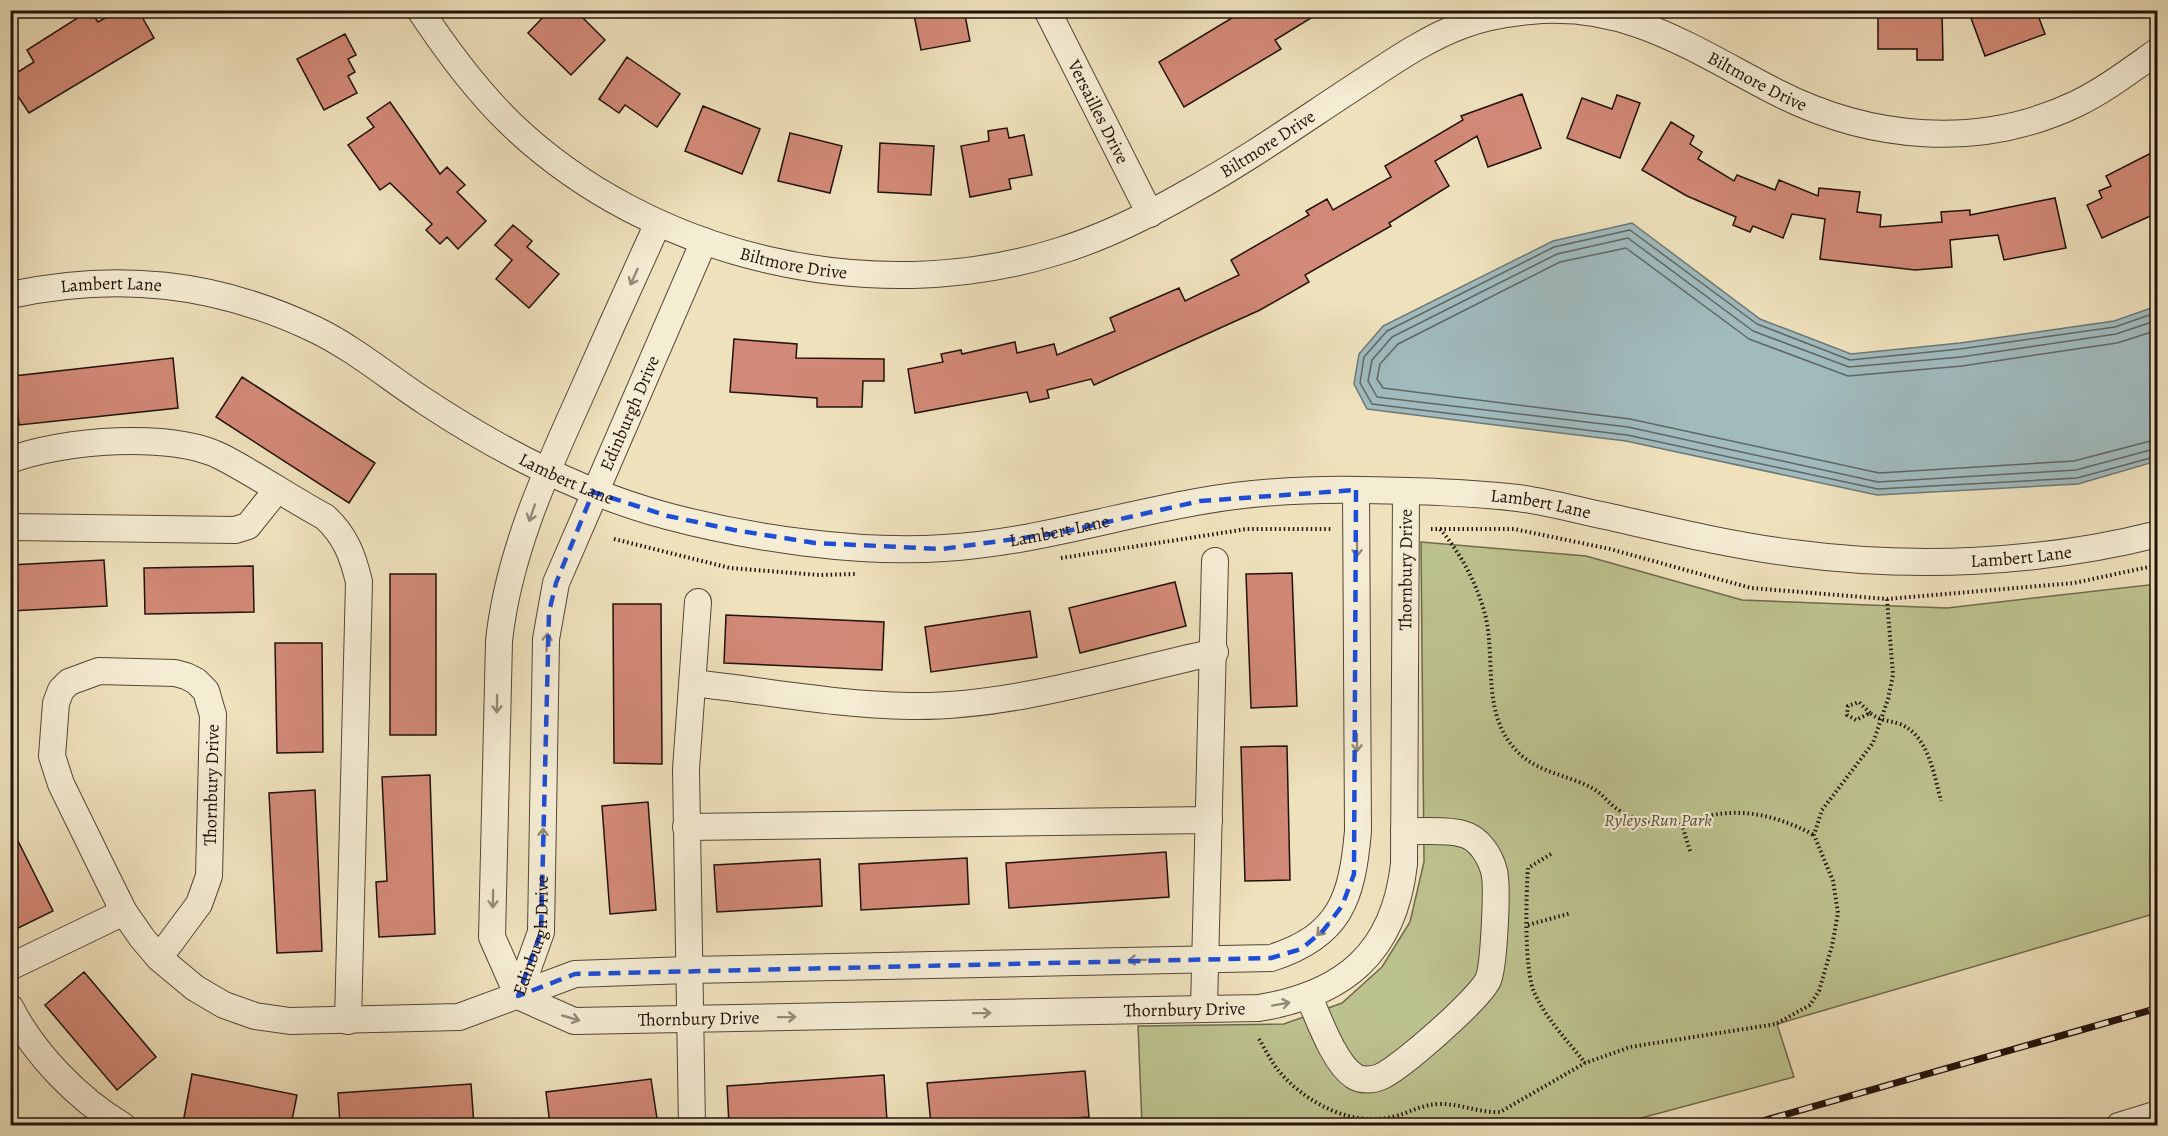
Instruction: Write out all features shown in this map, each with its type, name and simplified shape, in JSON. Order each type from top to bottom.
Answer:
[{"type":"street","name":"Biltmore Drive","points":[[420,10],[443,45],[511,124],[559,164],[607,195],[657,223],[704,241],[800,266],[847,273],[950,272],[1002,265],[1056,252],[1150,214],[1195,190],[1403,55],[1464,24],[1496,17],[1533,11],[1628,15],[1702,51],[1778,93],[1819,111],[1894,132],[1939,135],[1986,131],[2027,122],[2076,104],[2120,79],[2157,51]]},
{"type":"street","name":"Versailles Drive","points":[[1047,10],[1150,214]]},
{"type":"street","name":"Edinburgh Drive","points":[[518,996],[492,937],[499,641],[509,580],[546,470],[657,223]]},
{"type":"street","name":"Edinburgh Drive","points":[[518,996],[541,932],[546,639],[556,583],[593,492],[704,241]]},
{"type":"street","name":"Lambert Lane","points":[[10,295],[59,285],[115,283],[166,284],[223,294],[277,312],[321,332],[482,438],[593,492],[668,516],[734,530],[815,543],[942,549],[1059,533],[1200,501],[1259,494],[1356,490],[1521,498],[1736,545],[1868,561],[2003,559],[2070,551],[2157,534]]},
{"type":"street","points":[[10,460],[58,446],[154,441],[189,446],[221,456],[276,491],[325,517],[337,529],[354,558],[359,582],[348,1021]]},
{"type":"street","name":"Thornbury Drive","points":[[159,958],[199,904],[208,876],[212,709],[206,691],[196,681],[175,673],[99,671],[69,682],[61,690],[56,703],[52,756],[55,768],[123,912],[159,958],[195,988],[224,1005],[255,1016],[290,1021],[459,1017],[575,974],[1271,958],[1301,949],[1323,931],[1342,906],[1354,874],[1358,831],[1356,490]]},
{"type":"street","points":[[10,527],[235,530],[248,526],[276,491]]},
{"type":"street","name":"Thornbury Drive","points":[[518,996],[574,1021],[1259,1008],[1309,997],[1358,966],[1379,944],[1401,893],[1404,831],[1406,492]]},
{"type":"street","points":[[1204,1008],[1215,652],[1215,561]]},
{"type":"street","points":[[692,1125],[686,769],[698,602]]},
{"type":"street","points":[[693,682],[911,706],[964,703],[1028,693],[1215,652]]},
{"type":"street","points":[[686,827],[1209,820]]},
{"type":"street","points":[[1309,997],[1337,1056],[1354,1076],[1364,1080],[1380,1077],[1397,1066],[1477,996],[1488,979],[1493,960],[1495,872],[1480,843],[1463,834],[1404,831]]},
{"type":"street","points":[[10,968],[123,912]]},
{"type":"street","points":[[10,1007],[35,1044],[65,1079],[97,1110],[123,1125]]},
{"type":"street","points":[[2119,1125],[2157,1114]]},
{"type":"path","points":[[1440,529],[1476,585],[1485,615],[1492,707],[1504,734],[1522,756],[1546,770],[1574,779],[1596,790],[1616,808],[1641,822],[1656,826],[1682,825],[1706,814],[1757,814],[1791,823],[1814,835]]},
{"type":"path","points":[[1259,1039],[1278,1070],[1305,1096],[1327,1108],[1358,1119],[1393,1117],[1416,1107],[1442,1104],[1486,1113],[1500,1112],[1586,1063],[1630,1047],[1776,1024],[1810,1005],[1819,991],[1838,913],[1833,881],[1814,835],[1821,810],[1874,743],[1893,675],[1887,599]]},
{"type":"path","points":[[1870,713],[1856,720],[1847,715],[1848,706],[1859,702],[1880,721],[1901,725],[1919,740],[1929,756],[1941,801]]},
{"type":"path","points":[[1682,825],[1690,851]]},
{"type":"path","points":[[1551,854],[1528,868],[1528,962],[1534,991],[1548,1016],[1586,1063]]},
{"type":"path","points":[[1528,925],[1571,913]]},
{"type":"highlighted area","points":[[1356,490],[1354,874],[1342,906],[1323,931],[1301,949],[1271,958],[575,974],[518,996],[541,932],[549,612],[556,583],[593,492],[668,516],[734,530],[815,543],[942,549],[1059,533],[1200,501]]},
{"type":"green space","name":"Ryleys Run Park","points":[[1421,542],[1586,556],[1742,600],[1947,608],[2157,584],[2157,913],[1777,1024],[1794,1077],[1615,1125],[1142,1125],[1138,1026],[1284,1024],[1342,1003],[1382,967],[1410,922],[1424,862]]},
{"type":"water","points":[[1632,223],[1760,319],[1851,354],[1960,343],[2114,321],[2157,306],[2157,461],[2078,484],[1877,495],[1626,441],[1367,409],[1354,384],[1359,354],[1383,326],[1553,241]]},
{"type":"building","points":[[90,10],[98,22],[119,10],[138,10],[154,38],[29,113],[10,84],[10,77],[34,62],[27,50]]},
{"type":"building","points":[[550,10],[575,10],[605,40],[571,75],[528,33]]},
{"type":"building","points":[[913,10],[964,10],[970,41],[921,50]]},
{"type":"building","points":[[1245,10],[1324,10],[1275,40],[1281,49],[1184,107],[1159,62]]},
{"type":"building","points":[[1878,10],[1942,10],[1943,60],[1917,60],[1917,49],[1878,49]]},
{"type":"building","points":[[1968,10],[2036,10],[2045,34],[1985,56]]},
{"type":"building","points":[[345,34],[356,55],[348,59],[355,72],[348,76],[357,93],[324,110],[297,59]]},
{"type":"building","points":[[627,57],[680,94],[657,127],[625,105],[619,113],[599,99]]},
{"type":"building","points":[[1522,94],[1541,148],[1488,167],[1477,136],[1435,161],[1449,186],[1389,223],[1391,226],[1305,275],[1309,282],[1260,310],[1094,385],[1091,379],[1047,390],[1049,398],[1030,402],[1027,392],[915,413],[908,369],[943,362],[941,354],[961,350],[962,354],[1015,342],[1017,353],[1054,344],[1057,355],[1115,331],[1110,318],[1179,288],[1185,301],[1239,275],[1231,260],[1309,215],[1306,211],[1327,199],[1333,210],[1391,177],[1385,166],[1463,120],[1461,116]]},
{"type":"building","points":[[1617,95],[1640,103],[1620,158],[1567,138],[1582,98],[1612,109]]},
{"type":"building","points":[[390,102],[440,174],[447,167],[465,185],[457,192],[486,221],[458,249],[447,237],[440,244],[426,230],[432,224],[390,183],[380,190],[348,145],[374,127],[367,118]]},
{"type":"building","points":[[703,106],[760,129],[742,174],[685,151]]},
{"type":"building","points":[[1671,122],[1694,136],[1690,144],[1702,152],[1698,159],[1734,181],[1737,175],[1775,190],[1779,180],[1818,196],[1819,188],[1860,192],[1857,212],[1881,215],[1880,227],[1942,222],[1941,212],[1970,210],[1970,215],[2055,198],[2066,248],[2004,260],[1998,235],[1950,240],[1952,267],[1915,270],[1820,259],[1825,219],[1792,214],[1783,238],[1753,226],[1750,232],[1733,225],[1736,217],[1687,196],[1642,170]]},
{"type":"building","points":[[1007,128],[1009,138],[1024,135],[1032,175],[1009,179],[1011,189],[970,197],[961,146],[989,141],[988,131]]},
{"type":"building","points":[[790,133],[842,146],[830,193],[778,181]]},
{"type":"building","points":[[880,143],[934,146],[931,195],[878,192]]},
{"type":"building","points":[[2157,150],[2157,213],[2102,238],[2087,205],[2102,198],[2099,191],[2111,186],[2106,176]]},
{"type":"building","points":[[513,225],[532,241],[527,247],[559,274],[529,308],[496,279],[512,260],[495,245]]},
{"type":"building","points":[[734,339],[797,344],[796,358],[884,359],[884,381],[863,381],[862,407],[817,407],[817,398],[730,392]]},
{"type":"building","points":[[173,358],[178,408],[19,425],[14,376]]},
{"type":"building","points":[[242,377],[375,463],[349,503],[216,417]]},
{"type":"building","points":[[104,560],[107,606],[10,611],[10,565]]},
{"type":"building","points":[[253,566],[254,612],[145,614],[144,568]]},
{"type":"building","points":[[1292,573],[1297,706],[1251,708],[1246,574]]},
{"type":"building","points":[[390,574],[436,574],[436,735],[390,735]]},
{"type":"building","points":[[1175,582],[1186,626],[1080,653],[1069,608]]},
{"type":"building","points":[[613,604],[661,604],[662,764],[614,763]]},
{"type":"building","points":[[1030,611],[1037,657],[931,672],[925,627]]},
{"type":"building","points":[[726,615],[884,622],[882,670],[724,663]]},
{"type":"building","points":[[275,643],[322,643],[323,752],[277,753]]},
{"type":"building","points":[[1287,746],[1290,880],[1245,881],[1241,747]]},
{"type":"building","points":[[430,775],[435,934],[379,937],[376,882],[387,881],[382,777]]},
{"type":"building","points":[[315,790],[322,951],[277,953],[269,793]]},
{"type":"building","points":[[648,802],[656,910],[610,914],[602,806]]},
{"type":"building","points":[[10,825],[53,911],[10,932]]},
{"type":"building","points":[[1166,852],[1169,897],[1009,908],[1006,863]]},
{"type":"building","points":[[967,858],[969,904],[861,910],[859,864]]},
{"type":"building","points":[[820,859],[822,906],[717,912],[714,865]]},
{"type":"building","points":[[84,972],[156,1057],[117,1090],[45,1005]]},
{"type":"building","points":[[1085,1071],[1089,1117],[969,1125],[931,1125],[927,1083]]},
{"type":"building","points":[[192,1074],[297,1095],[291,1125],[183,1123]]},
{"type":"building","points":[[884,1075],[887,1121],[822,1125],[729,1125],[727,1086]]},
{"type":"building","points":[[651,1079],[658,1125],[550,1125],[546,1092]]},
{"type":"building","points":[[471,1084],[474,1125],[340,1125],[338,1093]]},
{"type":"railway","points":[[1745,1126],[2158,1008]]}]
